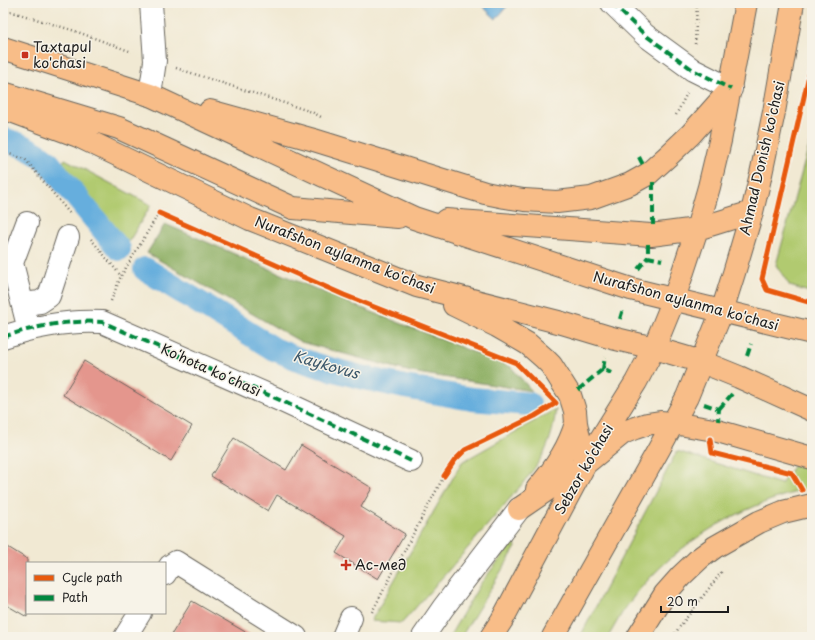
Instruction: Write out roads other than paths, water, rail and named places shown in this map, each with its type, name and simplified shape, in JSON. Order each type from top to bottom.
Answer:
[{"type":"main road","points":[[674,299],[710,187],[746,3]]},
{"type":"main road","name":"Ahmad Donish ko'chasi","points":[[722,311],[752,212],[761,174],[774,112],[793,3]]},
{"type":"main road","name":"Nurafshon aylanma ko'chasi","points":[[3,48],[150,95],[414,218],[631,289],[812,333]]},
{"type":"main road","points":[[150,95],[314,140],[486,193],[524,200],[558,202],[591,198],[630,184],[648,174],[691,134],[730,89]]},
{"type":"main road","points":[[3,93],[119,128],[293,208],[651,235],[697,229],[752,212]]},
{"type":"main road","name":"Nurafshon aylanma ko'chasi","points":[[3,108],[78,136],[250,219],[417,286],[562,323],[702,362],[812,410]]},
{"type":"main road","points":[[417,286],[497,326],[528,344],[551,365],[570,395],[575,411],[576,423],[585,464]]},
{"type":"main road","name":"Sebzor ko‘chasi","points":[[491,637],[502,620],[585,464],[636,382],[654,348],[674,299]]},
{"type":"main road","points":[[553,637],[687,397],[722,311]]},
{"type":"main road","points":[[519,509],[585,464],[623,433],[647,424],[660,422],[673,423],[714,430],[812,458]]},
{"type":"main road","points":[[519,509],[557,464],[572,436],[576,423]]},
{"type":"main road","points":[[638,637],[665,594],[700,558],[715,547],[759,522],[783,512],[812,505]]},
{"type":"street","points":[[150,95],[155,61],[151,3]]},
{"type":"street","points":[[612,3],[644,35],[693,70],[730,89]]},
{"type":"street","points":[[27,223],[7,261],[29,329]]},
{"type":"street","points":[[22,304],[40,302],[49,296],[72,229]]},
{"type":"street","name":"Koʻhota koʻchasi","points":[[3,337],[29,329],[66,322],[102,322],[282,401],[411,461]]},
{"type":"street","points":[[423,637],[443,608],[519,509]]},
{"type":"street","points":[[166,572],[170,566],[176,562],[296,637]]},
{"type":"street","points":[[125,637],[139,614]]},
{"type":"water","points":[[479,3],[510,3],[496,19]]},
{"type":"waterway","name":"Kaykovus","points":[[3,139],[26,148],[47,161],[119,249]]},
{"type":"waterway","name":"Kaykovus","points":[[145,269],[274,349],[298,359],[364,378],[405,387],[472,399],[529,404]]},
{"type":"place","name":"Taxtapul ko'chasi","points":[[25,55]]},
{"type":"place","name":"Ас-мед","points":[[346,565]]}]
